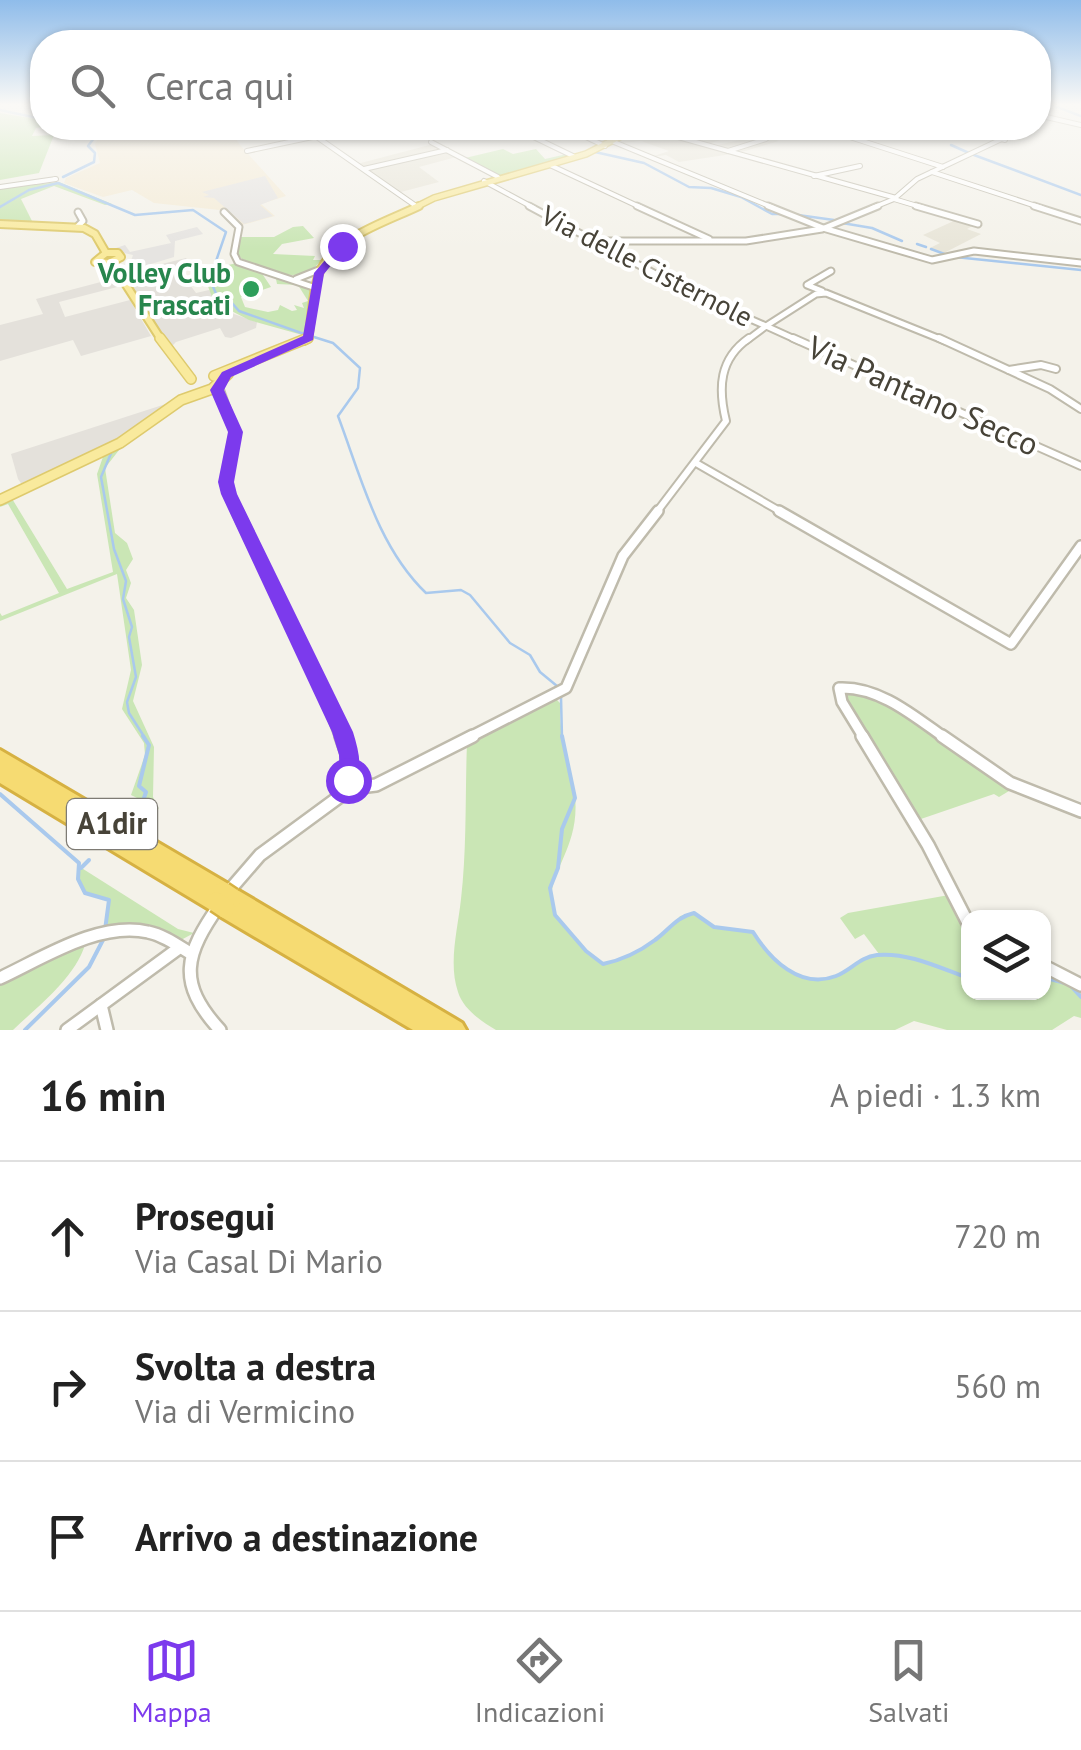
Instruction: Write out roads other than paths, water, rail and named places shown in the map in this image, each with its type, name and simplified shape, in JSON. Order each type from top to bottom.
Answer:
[{"type":"highway","name":"A1dir","points":[[0,758],[433,1030]]},
{"type":"highway","name":"A1dir","points":[[0,774],[456,1030]]},
{"type":"main road","points":[[0,500],[120,443],[228,373],[307,340],[312,332],[321,269],[344,245],[416,206],[484,181],[587,153]]},
{"type":"main road","points":[[0,224],[77,227],[94,233],[106,253]]},
{"type":"main road","points":[[106,253],[121,254],[112,262],[95,262],[106,253]]},
{"type":"main road","points":[[112,262],[189,383],[201,392]]},
{"type":"main road","points":[[189,383],[216,380]]},
{"type":"main road","points":[[181,400],[189,383]]},
{"type":"street","points":[[341,153],[416,206]]},
{"type":"street","points":[[364,169],[434,153]]},
{"type":"street","points":[[453,153],[498,178]]},
{"type":"street","points":[[565,153],[575,158]]},
{"type":"street","points":[[641,153],[823,228],[932,260],[976,251],[1081,263]]},
{"type":"street","points":[[735,153],[978,224]]},
{"type":"street","points":[[900,153],[943,167]]},
{"type":"street","points":[[596,241],[754,240],[823,228],[895,198],[914,181],[975,153]]},
{"type":"street","points":[[550,165],[710,241]]},
{"type":"street","points":[[814,176],[860,166]]},
{"type":"street","points":[[932,172],[1081,221]]},
{"type":"street","points":[[0,186],[61,180]]},
{"type":"street","points":[[0,186],[61,180]]},
{"type":"street","points":[[47,182],[61,180]]},
{"type":"street","name":"Via delle Cisternole","points":[[484,181],[689,292],[766,326],[816,294],[826,293]]},
{"type":"street","points":[[225,211],[237,224],[235,259],[316,284]]},
{"type":"street","points":[[77,227],[83,222],[78,212]]},
{"type":"street","points":[[298,280],[321,269]]},
{"type":"street","points":[[831,271],[807,285],[1009,370],[1081,409]]},
{"type":"street","points":[[344,789],[376,785],[566,688],[623,556],[726,421],[718,390],[735,348],[766,326]]},
{"type":"street","name":"Via Pantano Secco","points":[[766,326],[1081,466]]},
{"type":"street","points":[[1009,370],[1040,364],[1056,369]]},
{"type":"street","points":[[67,1030],[185,950],[249,866],[330,805],[344,789],[350,759],[342,732],[227,488],[236,432],[218,397],[216,380]]},
{"type":"street","points":[[201,392],[218,397]]},
{"type":"street","points":[[696,463],[1010,644],[1081,546]]},
{"type":"street","points":[[961,910],[844,706],[838,690],[842,686],[854,686],[877,696],[1011,784],[1081,811]]},
{"type":"street","points":[[0,978],[122,931],[148,932],[185,950]]},
{"type":"street","points":[[185,950],[192,996],[220,1030]]},
{"type":"street","points":[[1051,970],[1081,985]]},
{"type":"street","points":[[101,1004],[107,1030]]},
{"type":"waterway","points":[[63,177],[94,162],[95,153]]},
{"type":"waterway","points":[[600,153],[644,163],[689,187],[711,188],[741,197],[772,214],[783,214]]},
{"type":"waterway","points":[[974,155],[1081,195]]},
{"type":"waterway","points":[[0,207],[29,190],[58,183],[135,215],[193,210],[226,232],[215,264],[207,273],[218,298],[232,303],[239,311],[307,335]]},
{"type":"waterway","points":[[798,215],[834,220]]},
{"type":"waterway","points":[[842,223],[872,228],[902,241]]},
{"type":"waterway","points":[[917,244],[926,247]]},
{"type":"waterway","points":[[931,249],[947,255]]},
{"type":"waterway","points":[[955,257],[1081,270]]},
{"type":"waterway","points":[[314,337],[333,343],[360,368],[358,388],[338,416],[373,510],[395,555],[426,593],[461,590],[470,595],[510,643],[530,655],[540,672],[557,686]]},
{"type":"waterway","points":[[112,451],[101,477],[114,549],[126,581],[123,599],[132,627],[129,637],[136,677],[127,702],[129,713],[145,738]]},
{"type":"waterway","points":[[561,697],[562,738]]},
{"type":"waterway","points":[[143,736],[149,745],[139,786],[146,792],[143,801]]},
{"type":"waterway","points":[[562,736],[575,798],[562,829],[558,868],[550,888],[555,915],[586,951],[603,964],[637,952],[694,913],[714,927],[753,932],[777,961],[810,979],[836,976],[877,955],[900,956],[961,975]]},
{"type":"waterway","points":[[0,794],[79,863],[78,879],[85,893],[109,900],[105,930]]},
{"type":"waterway","points":[[81,868],[89,860]]},
{"type":"waterway","points":[[25,1030],[89,967],[104,938]]},
{"type":"waterway","points":[[1051,979],[1069,984],[1081,997]]},
{"type":"place","name":"Volley Club Frascati","points":[[251,289]]}]
